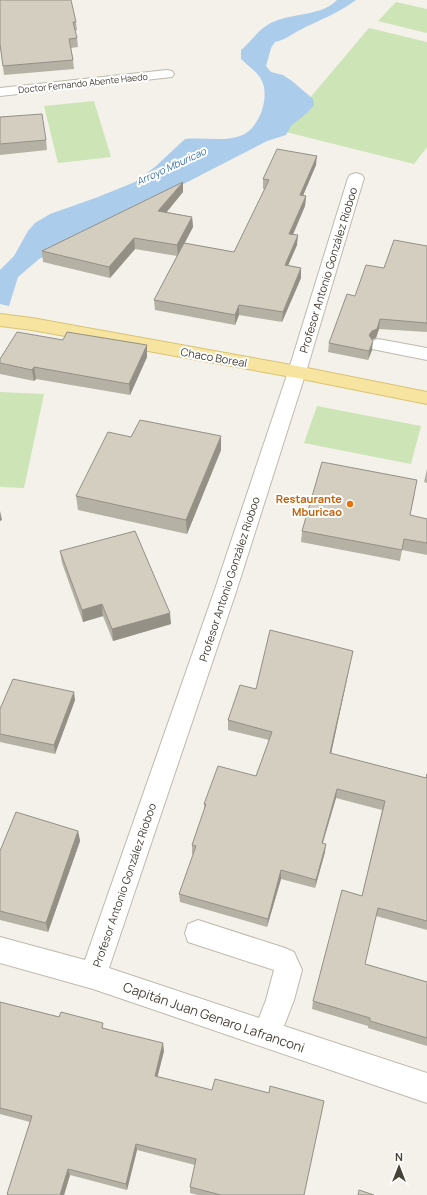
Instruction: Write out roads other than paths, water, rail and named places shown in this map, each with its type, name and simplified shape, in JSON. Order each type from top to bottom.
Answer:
[{"type":"main road","name":"Chaco Boreal","points":[[0,320],[32,324],[297,372],[427,398]]},
{"type":"street","name":"Doctor Fernando Abente Haedo","points":[[0,92],[166,74]]},
{"type":"street","name":"Profesor Antonio González Rioboo","points":[[93,976],[226,592],[297,372],[356,178]]},
{"type":"street","points":[[378,346],[427,354]]},
{"type":"street","points":[[198,932],[284,961],[288,970],[280,1000],[266,1034]]},
{"type":"street","name":"Capitán Juan Genaro Lafranconi","points":[[0,950],[93,976],[427,1088]]},
{"type":"water","name":"Arroyo Mburicao","points":[[337,0],[356,0],[336,13],[300,30],[285,39],[275,42],[271,48],[266,66],[271,72],[283,75],[292,81],[313,99],[314,105],[291,126],[286,135],[267,141],[164,194],[149,198],[127,214],[39,259],[18,277],[9,306],[0,304],[0,270],[14,256],[28,231],[35,223],[50,214],[135,182],[156,166],[185,139],[227,139],[247,133],[253,127],[261,113],[265,96],[262,81],[253,69],[241,59],[241,50],[260,31],[273,22],[315,12],[331,5]]},
{"type":"place","name":"Restaurante Mburicao","points":[[350,504]]}]
